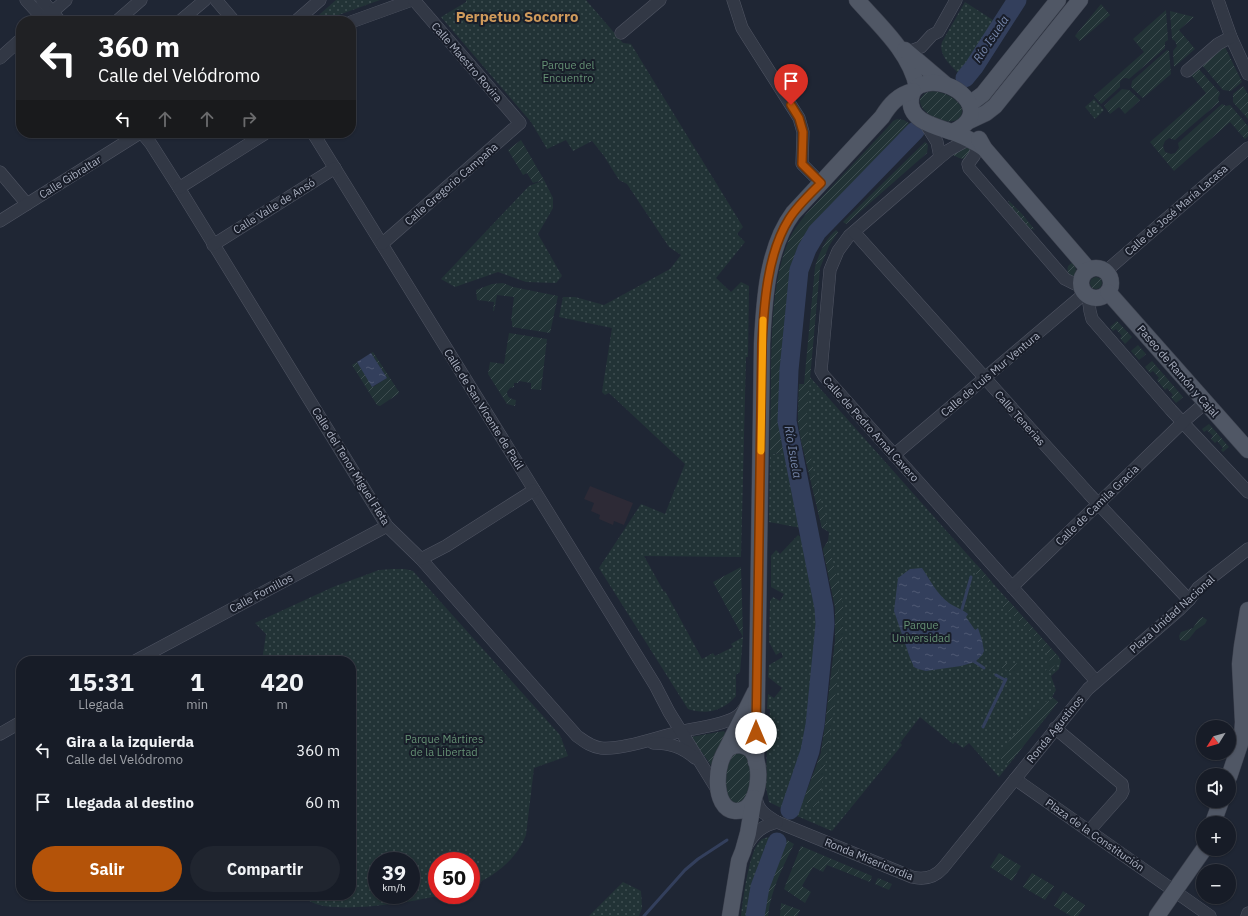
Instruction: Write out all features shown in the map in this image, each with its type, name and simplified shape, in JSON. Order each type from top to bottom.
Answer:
[{"type":"main road","points":[[857,0],[894,42],[912,71],[915,89],[911,103],[915,113],[922,120]]},
{"type":"main road","points":[[969,102],[975,100],[983,94],[1058,0]]},
{"type":"main road","points":[[882,117],[893,112],[901,111],[910,113],[922,120],[951,132],[975,136],[980,133],[980,127],[1080,0]]},
{"type":"main road","points":[[894,42],[945,84],[960,92],[969,102],[972,112],[975,136],[1089,270]]},
{"type":"main road","points":[[730,916],[741,856],[751,817],[758,774],[754,756],[757,689],[762,344],[764,315],[773,257],[784,228],[793,213],[882,117],[888,106],[904,94],[930,82],[945,84]]},
{"type":"main road","points":[[975,136],[986,113],[996,106]]},
{"type":"main road","points":[[1098,269],[1105,272],[1110,279],[1108,292],[1097,298],[1085,291],[1083,276],[1089,270],[1098,269]]},
{"type":"main road","name":"Paseo de Ramón y Cajal","points":[[1108,292],[1248,450]]},
{"type":"main road","points":[[1232,768],[1242,738],[1244,708],[1240,664],[1248,610]]},
{"type":"main road","points":[[741,856],[738,828],[724,803],[717,782],[718,771],[724,754],[757,689]]},
{"type":"main road","points":[[724,754],[728,749],[740,745],[747,747],[754,756]]},
{"type":"main road","points":[[724,803],[735,811],[742,810],[748,807],[755,794]]},
{"type":"main road","points":[[1157,916],[1199,856]]},
{"type":"street","points":[[26,0],[43,16]]},
{"type":"street","points":[[42,0],[45,16]]},
{"type":"street","points":[[47,16],[66,0]]},
{"type":"street","points":[[123,16],[141,0]]},
{"type":"street","points":[[186,16],[205,0]]},
{"type":"street","points":[[216,0],[230,16]]},
{"type":"street","points":[[302,16],[320,0]]},
{"type":"street","points":[[356,20],[413,0]]},
{"type":"street","name":"Calle Maestro Rovira","points":[[413,0],[520,124]]},
{"type":"street","points":[[621,33],[660,0]]},
{"type":"street","points":[[733,0],[746,36],[799,118],[803,132],[802,164],[821,183]]},
{"type":"street","points":[[908,52],[921,46],[932,35],[938,32],[956,0]]},
{"type":"street","points":[[1218,0],[1231,37],[1248,74]]},
{"type":"street","points":[[1188,71],[1218,44],[1231,37]]},
{"type":"street","points":[[0,58],[16,44]]},
{"type":"street","points":[[922,120],[937,142],[940,157]]},
{"type":"street","name":"Calle Gregorio Campaña","points":[[382,244],[520,124]]},
{"type":"street","name":"Calle de Pedro Arnal Cavero","points":[[940,157],[951,132]]},
{"type":"street","points":[[975,136],[974,156],[968,164],[968,168],[1065,279],[1076,284],[1085,291],[1092,320],[1248,492]]},
{"type":"street","name":"Calle de Pedro Arnal Cavero","points":[[975,136],[958,144],[940,157],[854,232],[844,242],[838,251],[830,270],[821,371],[894,456],[1096,681]]},
{"type":"street","name":"Calle Gibraltar","points":[[0,221],[133,138]]},
{"type":"street","name":"Calle del Tenor Miguel Fleta","points":[[146,138],[179,188],[387,526],[421,559],[577,736],[588,745],[601,748],[614,748],[728,721],[736,717],[749,704]]},
{"type":"street","points":[[179,188],[258,138]]},
{"type":"street","name":"Calle de San Vicente de Paúl","points":[[316,138],[655,685],[724,803]]},
{"type":"street","name":"Calle de José María Lacasa","points":[[1105,272],[1248,148]]},
{"type":"street","name":"Calle Valle de Ansó","points":[[213,245],[335,168]]},
{"type":"street","points":[[0,172],[27,204]]},
{"type":"street","name":"Calle Tenerias","points":[[854,232],[1098,504],[1190,600]]},
{"type":"street","name":"Calle de Luis Mur Ventura","points":[[894,456],[1085,291]]},
{"type":"street","name":"Calle de Camila Gracia","points":[[1012,587],[1183,422],[1205,403]]},
{"type":"street","points":[[421,559],[446,546],[534,490]]},
{"type":"street","name":"Calle Fornillos","points":[[144,656],[387,526]]},
{"type":"street","name":"Plaza Unidad Nacional","points":[[1096,681],[1190,600],[1198,588],[1248,549]]},
{"type":"street","name":"Ronda Agustinos","points":[[1015,779],[1055,728],[1096,681]]},
{"type":"street","name":"Calle de San Vicente de Paúl","points":[[655,685],[680,717],[694,726],[722,727],[735,731]]},
{"type":"street","points":[[0,734],[16,725]]},
{"type":"street","points":[[1055,728],[1122,784],[1123,791],[1121,795],[1089,831]]},
{"type":"street","points":[[735,731],[744,739],[754,756]]},
{"type":"street","name":"Calle del Tenor Miguel Fleta","points":[[638,743],[660,743],[685,749],[705,770]]},
{"type":"street","name":"Ronda Misericordia","points":[[755,794],[760,810],[765,815],[777,822],[912,877],[927,878],[944,868],[1015,779]]},
{"type":"street","name":"Plaza de la Constitución","points":[[1015,779],[1210,916]]},
{"type":"street","name":"Ronda Misericordia","points":[[724,803],[734,813],[777,822]]},
{"type":"street","points":[[741,856],[757,831],[766,825],[777,822]]},
{"type":"shaded area","points":[[590,486],[633,503],[624,525],[614,521],[613,525],[599,519],[600,515],[591,511],[594,503],[584,499]]},
{"type":"green space","points":[[336,0],[380,0],[336,16],[318,16]]},
{"type":"green space","name":"Parque del Encuentro","points":[[466,0],[586,0],[623,43],[631,44],[743,227],[737,234],[745,242],[716,278],[731,292],[741,282],[749,286],[741,557],[644,556],[702,659],[713,653],[715,656],[733,647],[731,644],[743,637],[740,672],[736,675],[736,696],[720,708],[702,712],[688,709],[599,568],[641,504],[665,514],[685,464],[609,393],[605,395],[602,392],[612,328],[559,317],[563,297],[575,297],[604,305],[670,269],[681,255],[669,247],[627,184],[619,180],[604,156],[592,141],[573,151],[566,140],[547,149],[531,122],[441,17],[466,2]]},
{"type":"green space","points":[[965,2],[996,22],[961,76],[944,56],[941,47],[942,42]]},
{"type":"green space","points":[[1101,4],[1110,15],[1080,41],[1075,36]]},
{"type":"green space","points":[[1166,10],[1168,40],[1165,42],[1165,48],[1129,79],[1125,78],[1122,80],[1120,82],[1120,87],[1101,104],[1094,96],[1144,52],[1133,39]]},
{"type":"green space","points":[[1170,11],[1194,17],[1179,30],[1195,49],[1174,67],[1173,51],[1177,46],[1175,41],[1172,39]]},
{"type":"green space","points":[[1224,45],[1242,82],[1231,91],[1223,90],[1202,65]]},
{"type":"green space","points":[[1167,50],[1169,51],[1171,74],[1143,98],[1131,87],[1132,81]]},
{"type":"green space","points":[[1198,68],[1220,93],[1218,98],[1219,102],[1175,140],[1169,138],[1165,141],[1163,146],[1165,152],[1171,154],[1175,153],[1179,148],[1178,143],[1222,104],[1226,106],[1230,105],[1248,126],[1248,136],[1245,139],[1230,122],[1174,171],[1150,142],[1206,93],[1191,75]]},
{"type":"green space","points":[[1243,86],[1248,94],[1248,119],[1233,102],[1233,94]]},
{"type":"green space","points":[[1122,89],[1129,90],[1140,100],[1125,114],[1119,107],[1110,114],[1104,106]]},
{"type":"green space","points":[[932,91],[946,94],[954,99],[962,109],[961,116],[956,120],[949,121],[933,117],[926,112],[921,106],[920,99],[925,93]]},
{"type":"green space","points":[[1094,99],[1104,110],[1095,119],[1085,107]]},
{"type":"green space","points":[[897,119],[904,120],[910,124],[812,228],[800,246],[792,269],[782,367],[780,422],[786,453],[770,454],[771,355],[774,306],[779,273],[788,242],[806,214],[893,121]]},
{"type":"green space","points":[[521,140],[544,180],[533,183],[527,173],[523,175],[508,150]]},
{"type":"green space","points":[[925,142],[928,145],[927,153],[846,224],[843,222]]},
{"type":"green space","points":[[970,146],[971,151],[965,159],[953,155],[961,148]]},
{"type":"green space","points":[[544,180],[553,198],[553,208],[538,234],[562,276],[556,283],[526,282],[498,272],[455,287],[441,279],[529,186]]},
{"type":"green space","points":[[1008,200],[1035,230],[1025,226],[1017,219]]},
{"type":"green space","points":[[836,230],[838,232],[829,246],[820,268],[807,412],[807,427],[811,457],[817,487],[829,531],[822,528],[801,440],[798,421],[799,384],[804,384],[815,267],[823,247]]},
{"type":"green space","points":[[1074,261],[1076,271],[1075,279],[1069,274],[1068,270],[1068,266]]},
{"type":"green space","points":[[1096,277],[1100,279],[1102,283],[1100,287],[1096,289],[1092,287],[1090,283],[1092,279]]},
{"type":"green space","points":[[503,283],[513,287],[558,296],[550,333],[512,327],[511,321],[514,297],[497,295],[494,311],[494,302],[477,300],[476,290],[492,284]]},
{"type":"green space","points":[[1117,321],[1132,337],[1125,344],[1120,338],[1122,336],[1116,329],[1113,331],[1110,327]]},
{"type":"green space","points":[[509,333],[547,339],[541,390],[531,389],[531,383],[519,381],[518,383],[514,383],[514,387],[510,388],[507,394],[511,399],[516,400],[515,406],[507,404],[488,374],[490,362],[504,364]]},
{"type":"green space","points":[[1138,345],[1146,354],[1139,360],[1131,351]]},
{"type":"green space","points":[[373,352],[399,392],[380,406],[377,405],[352,365],[357,362],[373,387],[387,378],[371,353]]},
{"type":"green space","points":[[1152,361],[1183,397],[1176,403],[1171,397],[1173,395],[1167,388],[1165,390],[1157,380],[1159,378],[1153,371],[1150,373],[1145,367]]},
{"type":"green space","name":"Parque Universidad","points":[[809,376],[1061,660],[1059,669],[1051,676],[1056,690],[1052,697],[1058,702],[999,777],[969,743],[963,748],[955,742],[953,744],[920,717],[900,743],[902,745],[832,831],[797,816],[821,753],[835,642],[835,607],[823,549],[828,541],[829,532],[822,528],[801,440],[798,421],[799,384],[808,385]]},
{"type":"green space","points":[[1209,424],[1229,447],[1223,452],[1221,450],[1223,448],[1217,441],[1215,443],[1211,439],[1213,436],[1207,430],[1204,432],[1202,429]]},
{"type":"green space","points":[[786,453],[801,528],[769,522],[770,454]]},
{"type":"green space","points":[[798,535],[803,539],[817,609],[817,640],[808,724],[803,749],[798,767],[781,808],[769,802],[766,787],[767,740],[769,738],[771,740],[774,737],[769,730],[770,709],[767,709],[768,694],[774,698],[782,688],[768,677],[769,665],[783,657],[781,652],[776,655],[769,642],[770,601],[773,597],[780,601],[784,594],[771,587],[771,556],[776,550],[780,554]]},
{"type":"green space","points":[[828,541],[843,604],[843,635],[831,728],[821,791],[816,808],[803,801],[821,753],[835,642],[835,607],[823,549]]},
{"type":"green space","points":[[977,565],[992,582],[990,584],[975,573]]},
{"type":"green space","points":[[741,567],[743,637],[713,582]]},
{"type":"green space","name":"Parque Mártires de la Libertad","points":[[405,569],[413,571],[560,735],[568,756],[534,768],[526,835],[517,852],[511,859],[488,878],[480,882],[480,852],[428,852],[428,898],[420,900],[420,852],[368,852],[368,904],[391,904],[378,906],[343,907],[328,906],[308,900],[356,900],[356,656],[263,656],[266,634],[255,623],[333,587],[379,570]]},
{"type":"green space","points":[[1008,600],[1059,657],[1049,671],[1045,671],[1048,668],[1050,661],[1043,647],[1022,623],[1002,606]]},
{"type":"green space","points":[[1203,617],[1207,620],[1205,624],[1196,630],[1189,639],[1185,641],[1180,640],[1179,636],[1181,632],[1193,628],[1199,619]]},
{"type":"green space","points":[[1004,663],[1016,663],[1020,666],[1016,674],[998,666]]},
{"type":"green space","points":[[1052,697],[1058,702],[1009,764],[997,756],[1041,702],[1050,701]]},
{"type":"green space","points":[[724,731],[727,736],[713,768],[691,737]]},
{"type":"green space","points":[[744,752],[751,763],[749,795],[736,806],[726,798],[723,782],[731,753]]},
{"type":"green space","points":[[769,837],[772,839],[753,885],[748,916],[741,916],[747,875],[753,853],[761,840]]},
{"type":"green space","points":[[787,840],[794,844],[775,887],[768,916],[761,916],[769,879]]},
{"type":"green space","points":[[801,846],[872,876],[870,882],[827,865],[823,872],[813,867],[802,886],[811,892],[805,903],[784,889]]},
{"type":"green space","points":[[999,853],[1021,866],[1012,881],[990,867]]},
{"type":"green space","points":[[1032,873],[1054,886],[1045,900],[1023,887]]},
{"type":"green space","points":[[878,878],[892,884],[889,890],[875,884]]},
{"type":"green space","points":[[623,882],[641,891],[642,908],[639,916],[589,916]]},
{"type":"green space","points":[[1063,891],[1085,905],[1078,916],[1071,916],[1054,906]]},
{"type":"green space","points":[[781,903],[800,910],[797,916],[780,916]]},
{"type":"water","points":[[371,353],[387,378],[372,387],[357,362]]},
{"type":"water","points":[[922,568],[941,595],[949,603],[968,614],[966,617],[975,630],[978,628],[984,651],[975,662],[961,666],[926,671],[914,667],[894,611],[898,578],[910,569]]},
{"type":"waterway","name":"Río Isuela","points":[[965,78],[974,67],[1017,0]]},
{"type":"waterway","name":"Río Isuela","points":[[790,810],[810,751],[815,725],[825,624],[824,608],[787,421],[789,370],[799,270],[807,249],[817,232],[915,131]]},
{"type":"waterway","points":[[962,609],[971,577]]},
{"type":"waterway","points":[[975,662],[984,668]]},
{"type":"waterway","points":[[996,675],[1005,680]]},
{"type":"waterway","points":[[983,727],[1006,679]]},
{"type":"waterway","points":[[644,916],[685,870],[698,859],[727,840]]},
{"type":"waterway","name":"Río Isuela","points":[[755,916],[760,887],[777,842]]},
{"type":"slow traffic","points":[[761,451],[763,320]]},
{"type":"district","name":"Perpetuo Socorro","points":[[517,17]]},
{"type":"route","points":[[756,733],[762,344],[764,315],[768,282],[778,241],[793,213],[821,183],[802,164],[803,132],[799,118],[791,105]]}]
